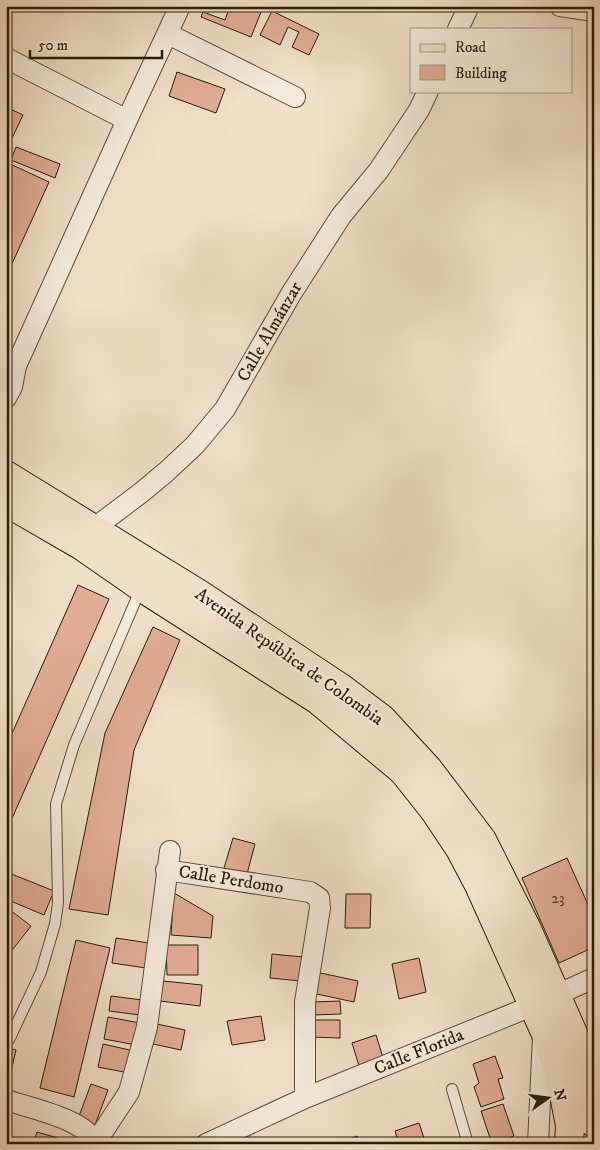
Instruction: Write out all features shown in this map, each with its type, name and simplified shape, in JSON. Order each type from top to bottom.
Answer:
[{"type":"main road","name":"Avenida República de Colombia","points":[[6,476],[87,537],[141,587],[318,700],[403,771],[434,810],[460,849],[544,1010],[576,1040],[585,1070],[594,1123]]},
{"type":"main road","name":"Avenida República de Colombia","points":[[6,502],[87,537],[199,594],[341,688],[382,719],[428,769],[482,840],[526,927],[550,1043],[570,1126],[569,1144]]},
{"type":"street","points":[[6,398],[12,387],[11,369],[180,6]]},
{"type":"street","points":[[458,28],[469,6]]},
{"type":"street","points":[[560,6],[594,12]]},
{"type":"street","points":[[168,34],[295,97]]},
{"type":"street","points":[[6,58],[127,120]]},
{"type":"street","name":"Calle Almánzar","points":[[87,537],[166,472],[195,445],[226,409],[291,294],[341,216],[379,170],[419,110],[428,92]]},
{"type":"street","name":"Calle Perdomo","points":[[96,1143],[129,1092],[143,1045],[151,1002],[168,860],[310,892],[319,898],[320,908],[305,1002],[306,1098]]},
{"type":"street","name":"Calle Florida","points":[[206,1144],[306,1098],[544,1010],[594,978]]},
{"type":"street","points":[[538,1144],[544,1010]]},
{"type":"street","points":[[6,1100],[66,1119],[86,1131],[96,1143]]},
{"type":"lane","points":[[8,1040],[41,972],[55,924],[58,903],[56,804],[74,745],[141,587]]},
{"type":"lane","points":[[452,1089],[468,1144]]},
{"type":"building","points":[[230,6],[263,7],[251,37],[201,17],[203,12],[225,20]]},
{"type":"building","points":[[272,11],[319,34],[309,55],[292,47],[299,32],[288,27],[280,45],[260,35]]},
{"type":"building","points":[[177,72],[225,89],[216,113],[169,96]]},
{"type":"building","points":[[6,107],[23,115],[6,151]]},
{"type":"building","points":[[16,147],[60,164],[55,178],[11,160]]},
{"type":"building","points":[[6,162],[49,182],[6,277]]},
{"type":"building","points":[[78,585],[109,599],[6,832],[6,747]]},
{"type":"building","points":[[153,627],[180,640],[134,750],[108,915],[69,909],[105,733]]},
{"type":"building","points":[[233,838],[255,844],[247,874],[224,868]]},
{"type":"building","points":[[567,858],[594,918],[594,947],[559,963],[522,878]]},
{"type":"building","points":[[9,873],[54,891],[44,915],[6,899],[6,880]]},
{"type":"building","points":[[174,893],[213,916],[211,938],[171,935]]},
{"type":"building","points":[[346,894],[371,894],[370,928],[345,928]]},
{"type":"building","points":[[6,907],[31,926],[6,958]]},
{"type":"building","points":[[116,938],[149,943],[146,968],[112,963]]},
{"type":"building","points":[[76,940],[110,948],[74,1097],[40,1088]]},
{"type":"building","points":[[166,945],[198,945],[198,975],[167,975]]},
{"type":"building","points":[[272,954],[303,957],[301,981],[270,978]]},
{"type":"building","points":[[419,958],[426,992],[399,999],[392,964]]},
{"type":"building","points":[[316,972],[358,981],[354,1002],[312,993]]},
{"type":"building","points":[[163,981],[202,985],[200,1006],[160,1001]]},
{"type":"building","points":[[111,996],[142,1000],[140,1015],[109,1011]]},
{"type":"building","points":[[340,1001],[341,1014],[312,1015],[312,1002]]},
{"type":"building","points":[[261,1016],[265,1040],[232,1045],[227,1021]]},
{"type":"building","points":[[108,1017],[140,1023],[136,1045],[104,1039]]},
{"type":"building","points":[[309,1020],[340,1020],[340,1038],[309,1037]]},
{"type":"building","points":[[157,1024],[185,1030],[181,1050],[153,1044]]},
{"type":"building","points":[[376,1035],[384,1061],[360,1069],[352,1043]]},
{"type":"building","points":[[103,1044],[134,1051],[129,1073],[98,1067]]},
{"type":"building","points":[[6,1048],[16,1050],[10,1076],[6,1075]]},
{"type":"building","points":[[495,1056],[503,1078],[498,1079],[504,1099],[481,1107],[474,1087],[479,1083],[473,1064]]},
{"type":"building","points":[[91,1084],[108,1090],[95,1125],[78,1119]]},
{"type":"building","points":[[503,1104],[514,1136],[492,1144],[481,1111]]},
{"type":"building","points":[[419,1123],[426,1144],[399,1144],[395,1131]]},
{"type":"building","points":[[37,1132],[58,1138],[56,1144],[33,1144]]},
{"type":"building","points":[[357,1136],[360,1144],[338,1144]]}]
